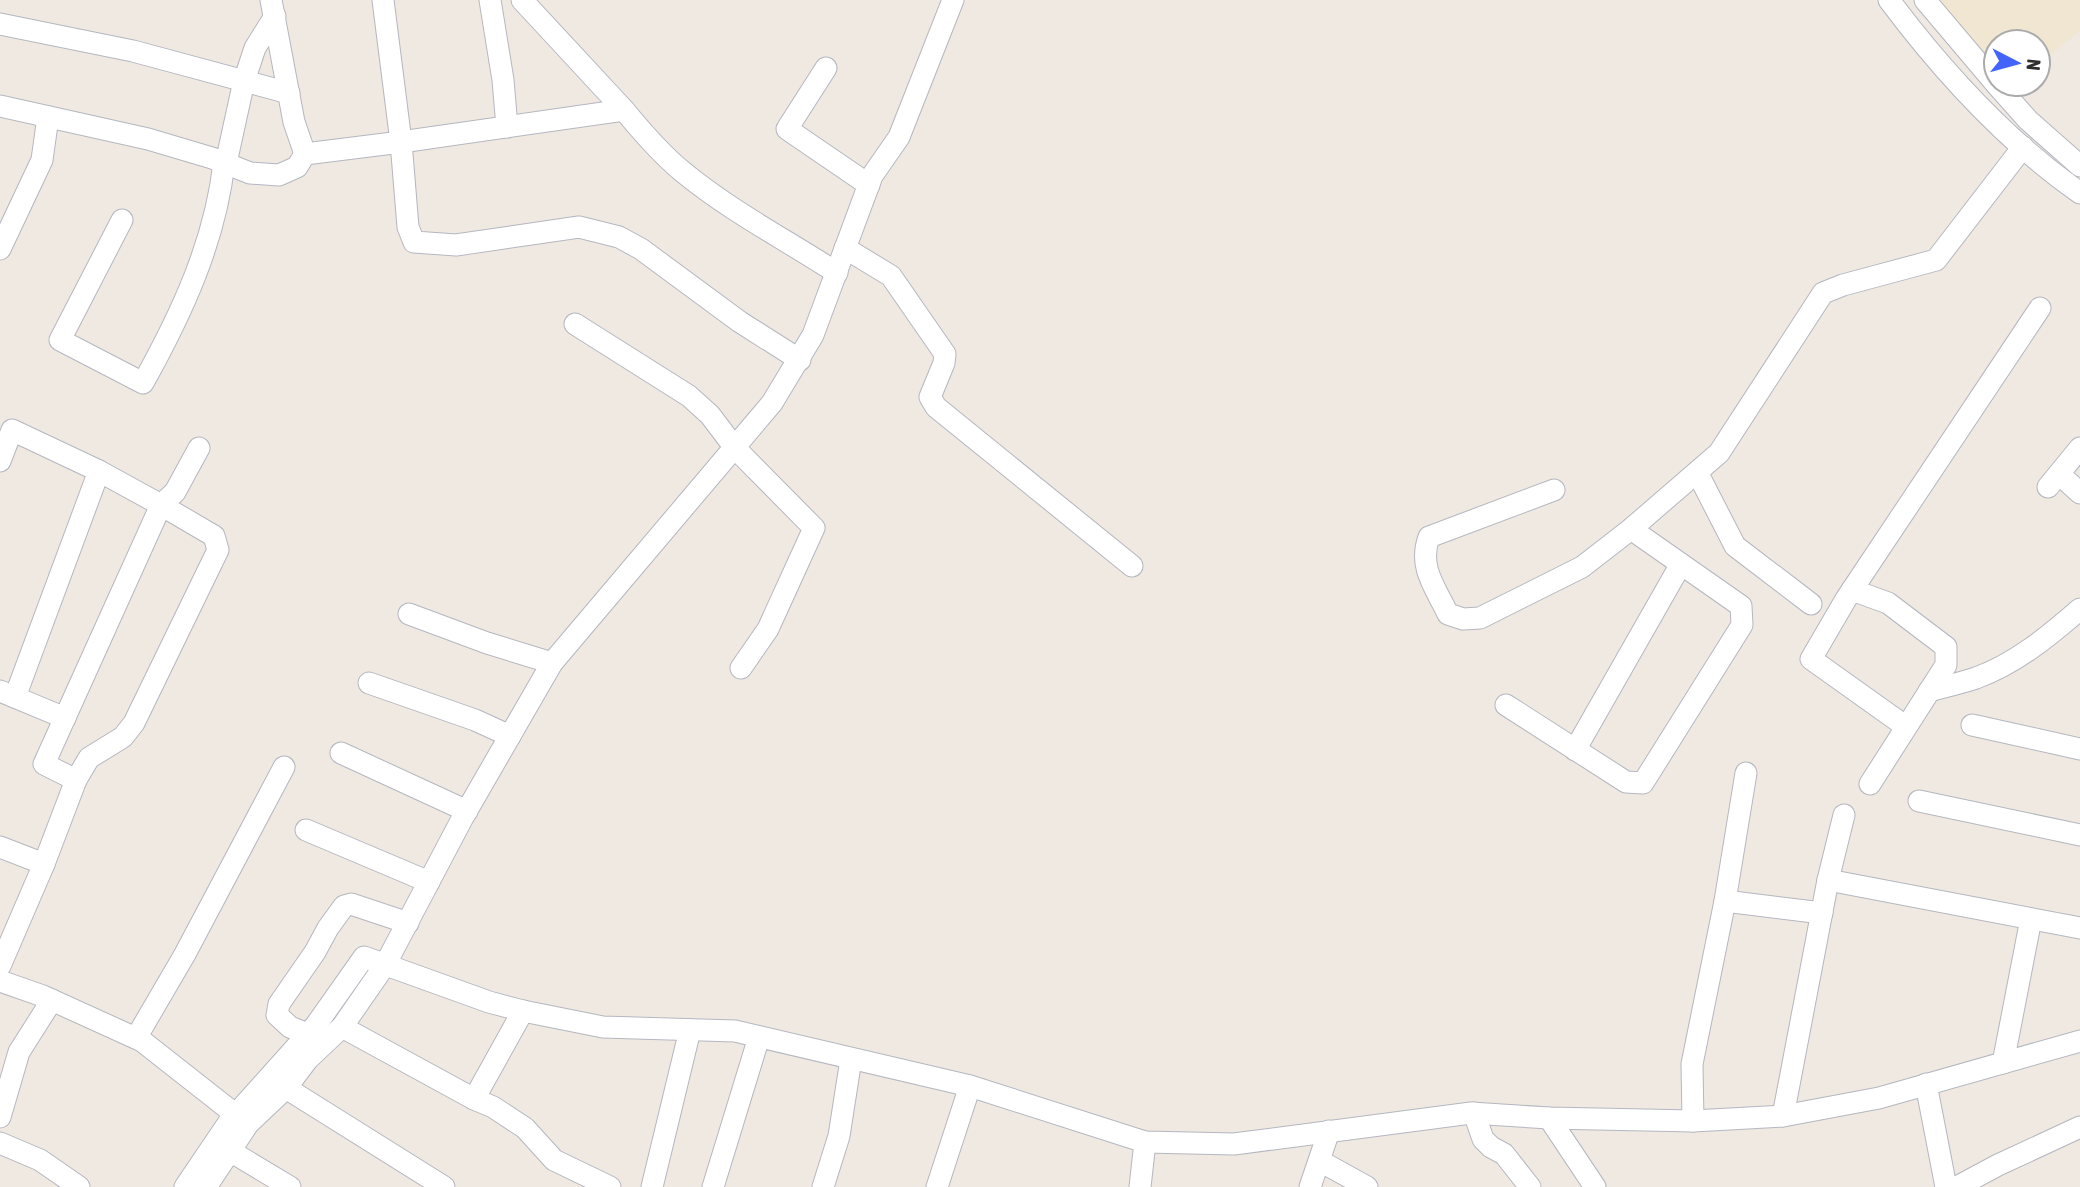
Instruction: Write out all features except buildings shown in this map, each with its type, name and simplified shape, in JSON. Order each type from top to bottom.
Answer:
[{"type":"street","points":[[383,0],[401,142],[408,227],[414,242],[456,245],[579,227],[619,237],[642,248],[740,322],[800,360]]},
{"type":"street","points":[[490,0],[503,80],[506,127]]},
{"type":"street","points":[[522,0],[648,139],[682,171],[836,273]]},
{"type":"street","points":[[206,1187],[230,1151],[242,1119],[286,1087],[308,1059],[342,1027],[385,965],[467,811],[552,663],[772,403],[800,360],[813,335],[872,176],[899,137],[953,0]]},
{"type":"street","points":[[1889,0],[1948,75],[2023,147],[2080,192]]},
{"type":"street","points":[[1926,0],[1982,67]]},
{"type":"street","points":[[273,8],[294,122],[305,154]]},
{"type":"street","points":[[122,220],[60,340],[143,383],[199,269],[213,223],[244,81],[273,8]]},
{"type":"street","points":[[0,24],[133,51],[289,93]]},
{"type":"street","points":[[826,68],[787,129],[869,185]]},
{"type":"street","points":[[2008,98],[2028,120],[2080,166]]},
{"type":"street","points":[[0,106],[148,139],[250,173],[279,175],[297,167],[305,154]]},
{"type":"street","points":[[305,154],[624,110]]},
{"type":"street","points":[[0,249],[7,217],[42,160],[48,117]]},
{"type":"street","points":[[1554,490],[1429,537],[1424,549],[1424,564],[1448,614],[1463,619],[1480,618],[1582,567],[1631,530],[1719,453],[1823,293],[1936,260],[2023,147]]},
{"type":"street","points":[[845,248],[891,276],[945,354],[944,363],[929,397],[936,407],[1132,566]]},
{"type":"street","points":[[1905,726],[1811,659],[1852,590],[2040,308]]},
{"type":"street","points":[[575,324],[689,396],[710,415],[735,448],[814,528],[768,629],[741,668]]},
{"type":"street","points":[[0,461],[6,426],[99,471],[161,505],[214,536],[218,550],[134,723],[123,737],[89,758],[76,780],[44,864],[0,966]]},
{"type":"street","points":[[76,780],[44,764],[161,505],[175,492],[199,448]]},
{"type":"street","points":[[2080,448],[2053,481],[2080,493]]},
{"type":"street","points":[[65,718],[7,694],[99,471]]},
{"type":"street","points":[[1697,472],[1735,546],[1811,604]]},
{"type":"street","points":[[1506,705],[1626,782],[1643,783],[1742,625],[1741,606],[1631,530]]},
{"type":"street","points":[[1575,750],[1681,564]]},
{"type":"street","points":[[1852,590],[1888,603],[1946,647],[1946,665],[1870,784]]},
{"type":"street","points":[[1929,691],[1976,678],[2008,663],[2051,634],[2080,609]]},
{"type":"street","points":[[409,614],[487,643],[552,663]]},
{"type":"street","points":[[369,683],[475,720],[510,736]]},
{"type":"street","points":[[1972,724],[2080,749]]},
{"type":"street","points":[[341,753],[467,811]]},
{"type":"street","points":[[136,1038],[196,934],[284,768]]},
{"type":"street","points":[[1693,1121],[1692,1064],[1725,901],[1746,773]]},
{"type":"street","points":[[1919,801],[2080,835]]},
{"type":"street","points":[[1783,1116],[1828,880],[1844,815]]},
{"type":"street","points":[[306,830],[429,882]]},
{"type":"street","points":[[0,847],[44,864]]},
{"type":"street","points":[[1828,880],[2080,928]]},
{"type":"street","points":[[1725,901],[1822,914]]},
{"type":"street","points":[[307,1034],[290,1027],[277,1015],[279,1004],[315,952],[338,912],[351,904],[408,923]]},
{"type":"street","points":[[2003,1063],[2031,919]]},
{"type":"street","points":[[184,1187],[242,1119],[364,957],[523,1011],[603,1027],[735,1031],[970,1086],[1145,1142],[1234,1144],[1474,1113],[1549,1118],[1693,1121],[1783,1116],[1879,1098],[2080,1042]]},
{"type":"street","points":[[0,981],[51,1000],[136,1038],[242,1119]]},
{"type":"street","points":[[0,1116],[19,1052],[51,1000]]},
{"type":"street","points":[[474,1099],[523,1011]]},
{"type":"street","points":[[342,1027],[493,1107],[524,1128],[554,1160],[610,1187]]},
{"type":"street","points":[[652,1187],[690,1030]]},
{"type":"street","points":[[713,1187],[759,1037]]},
{"type":"street","points":[[823,1187],[839,1136],[851,1059]]},
{"type":"street","points":[[1926,1084],[1946,1187]]},
{"type":"street","points":[[937,1187],[970,1086]]},
{"type":"street","points":[[286,1087],[444,1187]]},
{"type":"street","points":[[1474,1113],[1483,1139],[1504,1154],[1530,1187]]},
{"type":"street","points":[[1549,1118],[1595,1187]]},
{"type":"street","points":[[1958,1187],[2080,1127]]},
{"type":"street","points":[[1310,1187],[1329,1131]]},
{"type":"street","points":[[1140,1187],[1145,1142]]},
{"type":"street","points":[[0,1143],[40,1160],[79,1187]]},
{"type":"street","points":[[230,1151],[290,1187]]},
{"type":"street","points":[[1320,1161],[1367,1187]]},
{"type":"shaded area","points":[[1933,0],[2080,0],[2080,31],[2052,54],[2052,28],[1982,28],[1982,53]]}]
